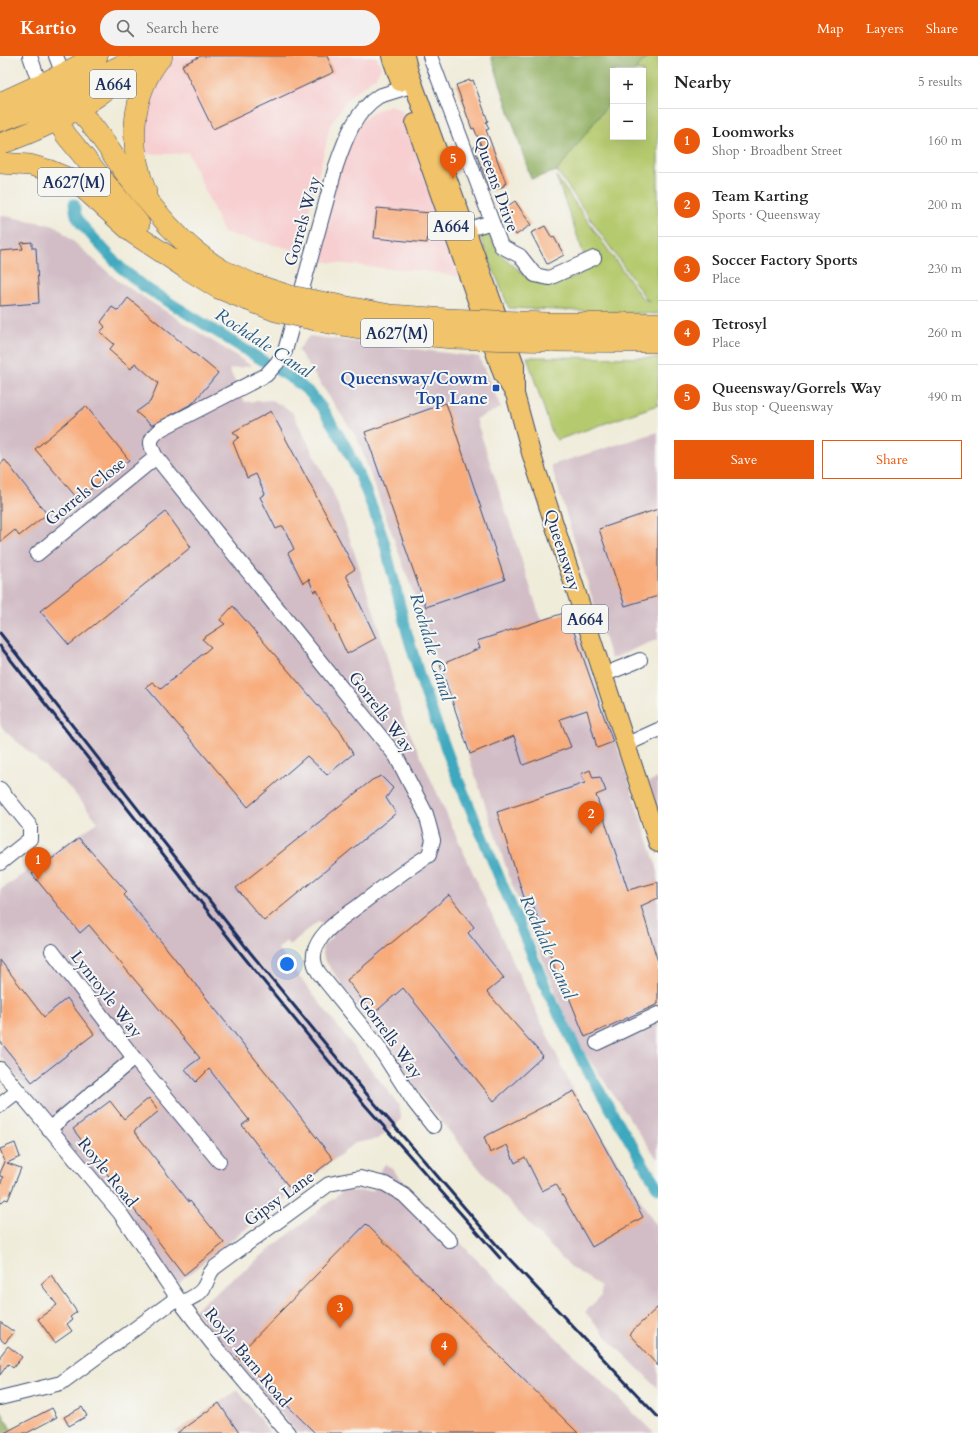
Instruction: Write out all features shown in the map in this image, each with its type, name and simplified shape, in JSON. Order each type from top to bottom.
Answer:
[{"type":"highway","name":"A664","points":[[0,103],[98,56]]},
{"type":"highway","name":"A664","points":[[63,73],[78,88],[108,71],[147,56]]},
{"type":"highway","name":"A664","points":[[0,144],[20,137],[53,113],[77,110],[100,94],[147,56]]},
{"type":"highway","name":"A627(M)","points":[[152,205],[142,182],[136,158],[134,135],[135,118],[142,90],[162,56]]},
{"type":"highway","name":"A664","points":[[63,73],[77,110]]},
{"type":"highway","points":[[0,121],[23,112],[53,113],[40,85]]},
{"type":"highway","name":"A627(M)","points":[[77,110],[97,133],[130,180],[169,226],[191,248],[223,270],[276,311],[329,323],[378,331],[452,338],[658,323]]},
{"type":"highway","name":"A627(M)","points":[[53,113],[66,135],[140,226],[167,256]]},
{"type":"highway","name":"A627(M)","points":[[0,163],[30,165],[65,177],[81,186],[133,233],[201,279],[218,288],[250,292]]},
{"type":"highway","name":"A627(M)","points":[[549,332],[658,342]]},
{"type":"main road","name":"Queensway","points":[[392,56],[408,87],[460,232],[515,365],[516,394],[531,453],[658,843]]},
{"type":"main road","name":"Queensway","points":[[405,56],[408,87]]},
{"type":"street","points":[[30,56],[40,85]]},
{"type":"street","name":"Queens Drive","points":[[430,56],[501,246],[520,256],[535,275],[549,278],[594,258]]},
{"type":"street","name":"Gorrels Way","points":[[246,385],[266,375],[285,351],[336,166],[347,136],[360,113],[375,98],[408,87]]},
{"type":"street","points":[[460,232],[492,222]]},
{"type":"street","name":"Gorrells Way","points":[[246,385],[198,409],[156,433],[152,438],[151,448],[156,457],[396,756],[426,814],[433,840],[429,855],[408,868],[333,926],[319,941],[313,958],[315,968],[378,1046],[414,1102],[433,1126]]},
{"type":"street","name":"Gorrels Close","points":[[37,554],[156,457]]},
{"type":"street","points":[[603,676],[640,660]]},
{"type":"street","points":[[625,745],[658,730]]},
{"type":"street","points":[[0,789],[30,826],[30,839],[0,863]]},
{"type":"street","name":"Lynroyle Way","points":[[52,951],[134,1058],[219,1161]]},
{"type":"street","points":[[598,1042],[658,1014]]},
{"type":"street","name":"Lynroyle Way","points":[[49,1129],[134,1058]]},
{"type":"street","name":"Royle Road","points":[[0,1069],[120,1213],[179,1301]]},
{"type":"street","points":[[0,1105],[18,1091]]},
{"type":"street","name":"Gipsy Lane","points":[[0,1398],[61,1383],[179,1301],[203,1290],[209,1274],[214,1268],[329,1184],[360,1178],[385,1184],[404,1195],[450,1240]]},
{"type":"street","name":"Royle Barn Road","points":[[179,1301],[212,1343],[288,1433]]},
{"type":"shaded area","points":[[176,56],[376,56],[381,67],[376,77],[353,94],[343,105],[329,128],[326,145],[298,251],[224,233],[188,152],[180,154],[146,154],[148,94]]},
{"type":"shaded area","points":[[391,105],[402,110],[459,277],[427,271],[318,261],[337,180],[349,145],[361,122],[374,111]]},
{"type":"shaded area","points":[[0,215],[56,226],[118,281],[252,366],[229,369],[245,402],[272,400],[292,412],[332,490],[345,524],[377,621],[402,715],[503,940],[571,1086],[658,1229],[658,1388],[615,1346],[585,1312],[601,1296],[600,1286],[571,1267],[543,1239],[486,1177],[422,1097],[324,959],[322,947],[332,937],[319,921],[289,945],[286,941],[278,949],[398,1104],[401,1119],[378,1139],[355,1143],[176,1284],[0,1055],[0,890],[98,822],[71,789],[6,732],[0,724]]},
{"type":"shaded area","points":[[309,336],[479,357],[501,408],[476,419],[541,620],[570,611],[620,754],[658,871],[658,1160],[575,1039],[512,885],[419,609],[358,440],[298,350]]},
{"type":"shaded area","points":[[658,432],[658,639],[611,659],[551,465]]},
{"type":"shaded area","points":[[658,778],[658,810],[649,782]]},
{"type":"shaded area","points":[[385,1164],[390,1167],[472,1255],[654,1433],[297,1433],[194,1310],[343,1191],[373,1191],[377,1176]]},
{"type":"shaded area","points":[[238,1390],[270,1433],[174,1433]]},
{"type":"green space","points":[[491,56],[649,56],[636,68],[610,68],[610,102],[557,171],[531,179]]},
{"type":"green space","points":[[649,56],[658,56],[658,314],[509,308],[478,232],[486,230],[500,254],[529,279],[569,279],[589,269],[556,176],[642,298],[647,300],[557,171],[610,102],[610,140],[646,140],[646,68],[636,68]]},
{"type":"green space","points":[[527,357],[658,358],[658,405],[557,440],[552,433]]},
{"type":"green space","points":[[0,1409],[13,1433],[0,1433]]},
{"type":"building","points":[[201,56],[327,56],[334,72],[213,129],[182,65]]},
{"type":"building","points":[[473,80],[488,121],[486,122],[489,129],[486,130],[506,183],[504,186],[490,191],[474,147],[481,145],[474,128],[472,129],[456,85]]},
{"type":"building","points":[[515,201],[531,225],[516,235],[509,224],[511,223],[502,210]]},
{"type":"building","points":[[377,208],[430,213],[427,243],[374,238]]},
{"type":"building","points":[[545,226],[552,238],[554,237],[564,255],[547,264],[531,233]]},
{"type":"building","points":[[32,242],[32,248],[36,248],[39,303],[0,306],[0,251],[23,249],[21,243]]},
{"type":"building","points":[[128,298],[218,373],[193,403],[153,425],[151,425],[136,412],[150,402],[158,383],[135,363],[131,369],[109,350],[114,344],[100,332],[105,327],[101,322],[112,307],[118,311]]},
{"type":"building","points":[[446,403],[505,580],[426,607],[365,432]]},
{"type":"building","points":[[86,406],[129,460],[78,499],[35,449]]},
{"type":"building","points":[[271,411],[355,569],[346,575],[376,638],[347,654],[317,590],[314,592],[309,579],[303,583],[288,553],[294,549],[283,526],[276,529],[260,497],[265,494],[256,474],[247,478],[233,442],[239,437],[233,432]]},
{"type":"building","points":[[5,460],[47,514],[19,536],[15,530],[0,542],[0,464]]},
{"type":"building","points":[[658,509],[658,596],[625,606],[599,529]]},
{"type":"building","points":[[166,512],[191,547],[69,645],[40,611]]},
{"type":"building","points":[[233,606],[340,731],[353,754],[327,775],[307,756],[248,807],[146,687],[152,682],[161,689],[211,647],[202,639],[225,624],[220,620]]},
{"type":"building","points":[[567,612],[613,742],[597,748],[587,710],[560,719],[571,747],[523,765],[514,736],[470,754],[440,665],[480,648],[477,641]]},
{"type":"building","points":[[590,770],[593,778],[600,777],[606,791],[596,795],[628,890],[658,882],[658,898],[641,906],[658,962],[658,1004],[585,1037],[560,975],[558,977],[533,905],[527,907],[497,812],[585,783],[581,774]]},
{"type":"building","points":[[381,776],[393,788],[386,798],[396,813],[264,921],[236,888],[372,780]]},
{"type":"building","points":[[79,838],[127,892],[124,895],[333,1159],[292,1191],[242,1125],[249,1120],[209,1069],[196,1082],[185,1069],[200,1058],[89,925],[80,933],[32,874]]},
{"type":"building","points":[[449,895],[474,927],[468,933],[504,978],[487,992],[543,1056],[494,1101],[403,988],[373,1014],[347,980]]},
{"type":"building","points":[[0,960],[44,1017],[67,998],[94,1034],[32,1082],[0,1041]]},
{"type":"building","points":[[574,1091],[643,1217],[592,1247],[556,1184],[542,1191],[525,1157],[515,1163],[507,1145],[490,1153],[484,1137]]},
{"type":"building","points":[[149,1098],[159,1111],[134,1131],[189,1202],[190,1201],[224,1243],[184,1275],[73,1129],[110,1101],[124,1119]]},
{"type":"building","points":[[15,1143],[20,1157],[7,1163],[21,1168],[8,1200],[5,1199],[0,1204],[0,1185],[3,1177],[0,1176],[0,1173],[5,1162],[0,1149]]},
{"type":"building","points":[[366,1224],[578,1433],[315,1433],[237,1356]]},
{"type":"building","points":[[51,1275],[77,1312],[70,1317],[72,1320],[67,1324],[72,1331],[55,1343],[38,1319],[57,1305],[41,1284]]},
{"type":"building","points":[[658,1307],[658,1366],[629,1334]]},
{"type":"building","points":[[0,1322],[14,1332],[5,1343],[0,1339]]},
{"type":"building","points":[[8,1346],[22,1357],[13,1368],[8,1364],[0,1375],[0,1356]]},
{"type":"building","points":[[219,1403],[239,1433],[177,1433]]},
{"type":"building","points":[[82,1407],[87,1416],[69,1426],[64,1417]]},
{"type":"building","points":[[52,1408],[57,1417],[27,1433],[4,1433]]},
{"type":"waterway","name":"Rochdale Canal","points":[[74,204],[76,215],[81,224],[120,267],[143,286],[294,380],[309,392],[322,408],[346,447],[361,479],[384,541],[407,633],[423,687],[452,765],[549,995],[587,1070],[658,1188]]},
{"type":"railway","points":[[0,633],[249,951],[370,1098],[501,1250],[658,1417]]},
{"type":"railway","points":[[0,646],[243,956],[364,1104],[500,1258]]},
{"type":"place","name":"Queensway/Gorrels Way","points":[[453,179]]},
{"type":"place","name":"Queensway/Cowm Top Lane","points":[[496,388]]},
{"type":"place","name":"Team Karting","points":[[591,834]]},
{"type":"place","name":"Loomworks","points":[[38,880]]},
{"type":"place","name":"Soccer Factory Sports","points":[[340,1328]]},
{"type":"place","name":"Tetrosyl","points":[[444,1366]]}]
